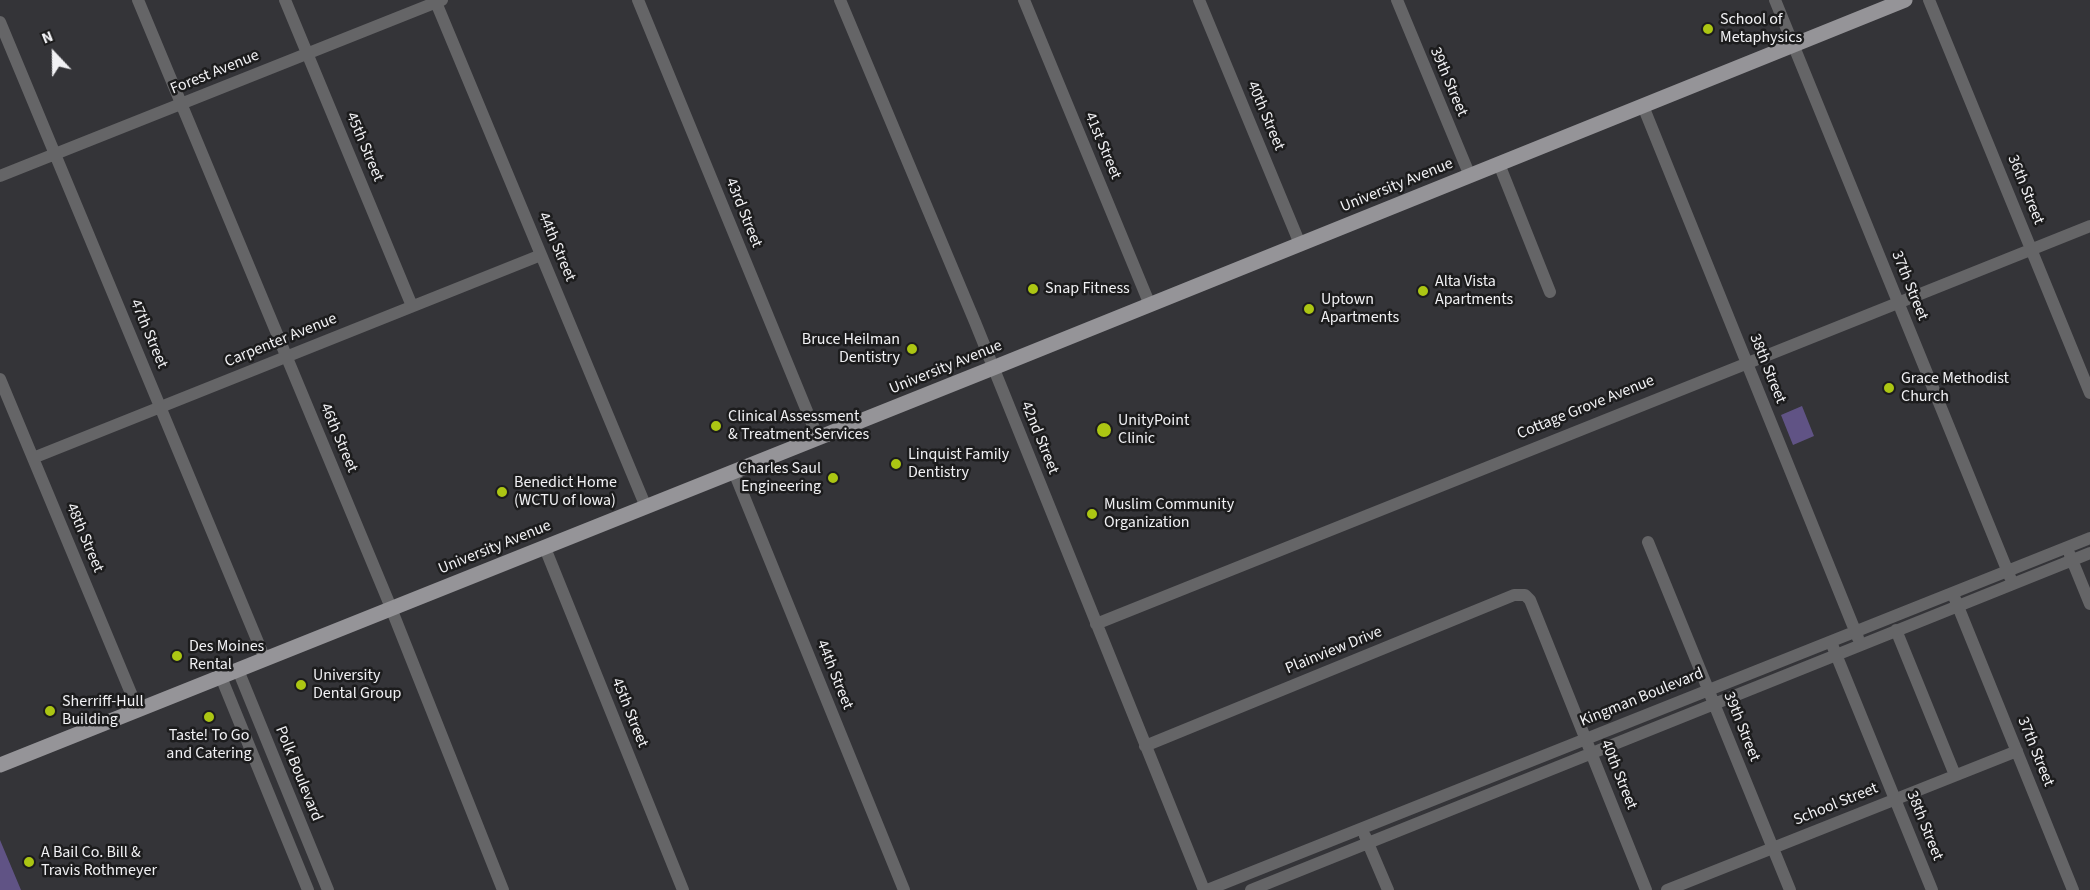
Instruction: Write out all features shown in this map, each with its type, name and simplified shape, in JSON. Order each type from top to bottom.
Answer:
[{"type":"main road","name":"University Avenue","points":[[0,765],[1905,0]]},
{"type":"street","name":"46th Street","points":[[138,0],[391,609],[503,890]]},
{"type":"street","name":"45th Street","points":[[285,0],[412,306]]},
{"type":"street","name":"43rd Street","points":[[638,0],[818,438]]},
{"type":"street","name":"42nd Street","points":[[840,0],[1206,890]]},
{"type":"street","name":"41st Street","points":[[1024,0],[1150,305]]},
{"type":"street","name":"40th Street","points":[[1199,0],[1300,244]]},
{"type":"street","name":"39th Street","points":[[1397,0],[1470,176]]},
{"type":"street","name":"37th Street","points":[[1774,0],[2012,584]]},
{"type":"street","name":"36th Street","points":[[1929,0],[2090,393]]},
{"type":"street","name":"Forest Avenue","points":[[0,177],[438,1]]},
{"type":"street","name":"44th Street","points":[[438,1],[646,507]]},
{"type":"street","name":"47th Street","points":[[0,22],[265,659]]},
{"type":"street","name":"38th Street","points":[[1642,106],[1861,644]]},
{"type":"street","points":[[1499,164],[1550,292]]},
{"type":"street","name":"Cottage Grove Avenue","points":[[1096,624],[2090,226]]},
{"type":"street","name":"Carpenter Avenue","points":[[33,458],[541,255]]},
{"type":"street","name":"48th Street","points":[[0,379],[138,710]]},
{"type":"street","name":"44th Street","points":[[734,472],[904,890]]},
{"type":"street","name":"Kingman Boulevard","points":[[1206,890],[2090,538]]},
{"type":"street","name":"39th Street","points":[[1648,542],[1790,890]]},
{"type":"street","points":[[2067,547],[2090,604]]},
{"type":"street","name":"45th Street","points":[[545,548],[683,890]]},
{"type":"street","name":"Kingman Boulevard","points":[[1251,890],[2090,553]]},
{"type":"street","name":"37th Street","points":[[1953,593],[2073,890]]},
{"type":"street","name":"Plainview Drive","points":[[1145,746],[1514,595],[1525,595],[1532,605]]},
{"type":"street","name":"40th Street","points":[[1532,605],[1646,890]]},
{"type":"street","points":[[1896,630],[1955,775]]},
{"type":"street","name":"38th Street","points":[[1831,641],[1932,890]]},
{"type":"street","name":"Polk Boulevard","points":[[238,670],[328,890]]},
{"type":"street","name":"Polk Boulevard","points":[[221,677],[308,890]]},
{"type":"street","name":"School Street","points":[[1667,890],[2017,751]]},
{"type":"street","points":[[1362,828],[1388,890]]},
{"type":"shaded area","points":[[1802,406],[1814,436],[1793,445],[1781,415]]},
{"type":"shaded area","points":[[0,840],[21,890],[0,890]]},
{"type":"place","name":"School of Metaphysics","points":[[1708,29]]},
{"type":"place","name":"Snap Fitness","points":[[1033,289]]},
{"type":"place","name":"Alta Vista Apartments","points":[[1423,291]]},
{"type":"place","name":"Uptown Apartments","points":[[1309,309]]},
{"type":"place","name":"Bruce Heilman Dentistry","points":[[912,349]]},
{"type":"place","name":"Grace Methodist Church","points":[[1889,388]]},
{"type":"place","name":"Clinical Assessment & Treatment Services","points":[[716,426]]},
{"type":"place","name":"UnityPoint Clinic","points":[[1104,430]]},
{"type":"place","name":"Linquist Family Dentistry","points":[[896,464]]},
{"type":"place","name":"Charles Saul Engineering","points":[[833,478]]},
{"type":"place","name":"Benedict Home (WCTU of Iowa)","points":[[502,492]]},
{"type":"place","name":"Muslim Community Organization","points":[[1092,514]]},
{"type":"place","name":"Des Moines Rental","points":[[177,656]]},
{"type":"place","name":"University Dental Group","points":[[301,685]]},
{"type":"place","name":"Sherriff-Hull Building","points":[[50,711]]},
{"type":"place","name":"Taste! To Go and Catering","points":[[209,717]]},
{"type":"place","name":"A Bail Co. Bill & Travis Rothmeyer","points":[[29,862]]}]
